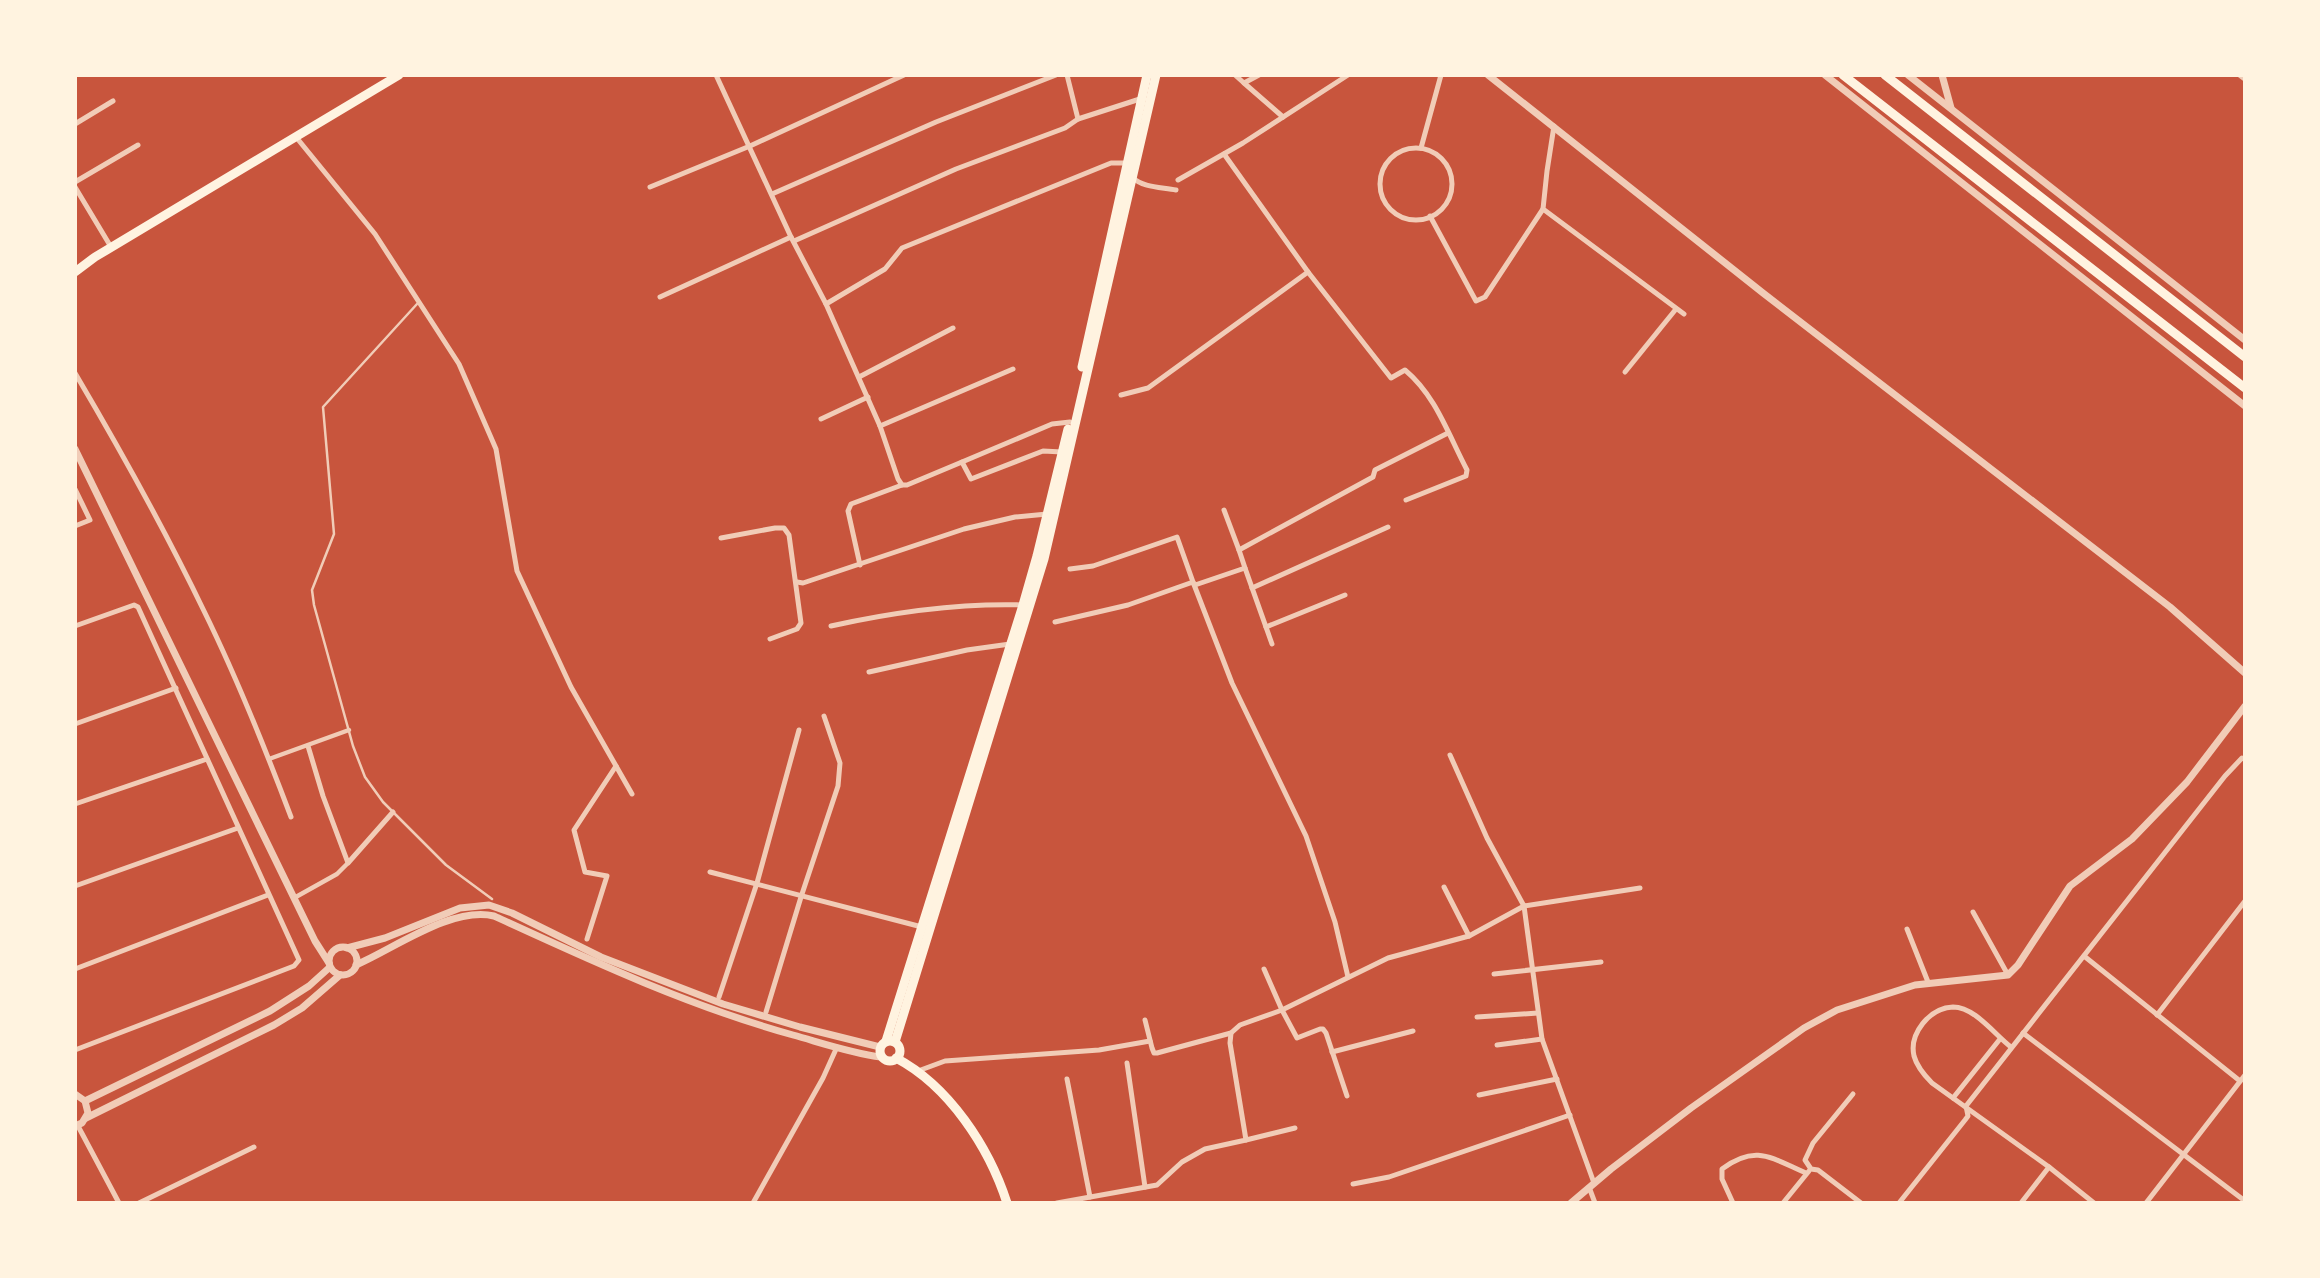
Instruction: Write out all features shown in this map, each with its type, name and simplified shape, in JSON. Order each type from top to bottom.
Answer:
[{"type":"main road","points":[[75,272],[111,247],[399,75]]},
{"type":"main road","points":[[886,1046],[900,1050],[896,1058],[890,1061],[886,1046],[1023,605],[1070,422],[1147,75]]},
{"type":"main road","points":[[886,1046],[1044,559],[1156,75]]},
{"type":"main road","points":[[1843,75],[2245,387]]},
{"type":"main road","points":[[1885,75],[2245,357]]},
{"type":"main road","points":[[896,1058],[918,1070],[963,1119],[980,1143],[1007,1203]]},
{"type":"street","points":[[378,75],[384,84]]},
{"type":"street","points":[[716,75],[826,304],[868,397],[902,485]]},
{"type":"street","points":[[650,187],[750,146],[904,75]]},
{"type":"street","points":[[772,194],[936,121],[1056,75]]},
{"type":"street","points":[[1067,75],[1078,119]]},
{"type":"street","points":[[1235,75],[1283,117]]},
{"type":"street","points":[[1244,83],[1259,75]]},
{"type":"street","points":[[1178,180],[1348,75]]},
{"type":"street","points":[[1421,148],[1441,75]]},
{"type":"street","points":[[1488,75],[1763,293],[2170,607],[2245,673]]},
{"type":"street","points":[[1825,75],[2245,406]]},
{"type":"street","points":[[1908,75],[2245,340]]},
{"type":"street","points":[[1942,75],[1951,109]]},
{"type":"street","points":[[660,297],[956,169],[1065,128],[1078,119],[1143,97]]},
{"type":"street","points":[[75,124],[113,101]]},
{"type":"street","points":[[1430,216],[1476,301],[1485,297],[1544,209],[1554,126]]},
{"type":"street","points":[[296,137],[375,234],[459,364],[496,449],[517,571],[571,687],[632,794]]},
{"type":"street","points":[[111,247],[75,185],[138,145]]},
{"type":"street","points":[[1421,148],[1434,153],[1445,162],[1451,175],[1452,189],[1447,202],[1437,213],[1430,216],[1410,219],[1397,215],[1387,205],[1381,193],[1380,178],[1385,165],[1394,155],[1407,149],[1421,148]]},
{"type":"street","points":[[1224,154],[1308,272],[1391,378],[1405,370],[1416,379],[1436,405],[1467,470],[1466,476],[1406,500]]},
{"type":"street","points":[[826,304],[886,269],[902,248],[1111,163],[1128,163]]},
{"type":"street","points":[[1132,177],[1148,185],[1176,190]]},
{"type":"street","points":[[1544,209],[1684,314]]},
{"type":"street","points":[[1121,395],[1148,388],[1308,272]]},
{"type":"street","points":[[1625,372],[1676,309]]},
{"type":"street","points":[[859,377],[953,328]]},
{"type":"street","points":[[880,426],[1013,369]]},
{"type":"street","points":[[75,373],[129,465],[205,612],[291,817]]},
{"type":"street","points":[[821,419],[868,397]]},
{"type":"street","points":[[860,565],[848,511],[851,504],[907,485],[1052,424],[1070,422]]},
{"type":"street","points":[[1238,550],[1373,477],[1375,470],[1448,433]]},
{"type":"street","points":[[75,449],[315,941],[330,965],[340,975]]},
{"type":"street","points":[[962,461],[971,479],[1042,451],[1062,452]]},
{"type":"street","points":[[75,489],[90,520],[75,526]]},
{"type":"street","points":[[1224,510],[1272,644]]},
{"type":"street","points":[[797,582],[803,583],[860,565],[976,525],[1046,514]]},
{"type":"street","points":[[1252,588],[1388,527]]},
{"type":"street","points":[[721,538],[784,528],[789,535],[793,575],[797,582],[799,627],[771,639]]},
{"type":"street","points":[[1070,569],[1093,566],[1177,537],[1232,683],[1306,836],[1335,922],[1348,977]]},
{"type":"street","points":[[1055,622],[1128,605],[1245,568]]},
{"type":"street","points":[[1266,627],[1345,595]]},
{"type":"street","points":[[831,625],[891,612],[999,604],[1023,605]]},
{"type":"street","points":[[75,626],[136,606],[299,960],[298,964],[75,1050]]},
{"type":"street","points":[[870,672],[967,650],[1010,644]]},
{"type":"street","points":[[75,724],[176,688]]},
{"type":"street","points":[[1571,1203],[1656,1133],[1804,1028],[1846,1007],[1896,990],[1928,982],[2008,975],[2018,965],[2070,886],[2132,839],[2187,782],[2245,706]]},
{"type":"street","points":[[766,1012],[838,786],[840,763],[824,716]]},
{"type":"street","points":[[269,760],[349,730]]},
{"type":"street","points":[[719,997],[757,883],[799,730]]},
{"type":"street","points":[[308,746],[348,863]]},
{"type":"street","points":[[1450,755],[1486,838],[1524,906],[1542,1039],[1570,1115],[1595,1203]]},
{"type":"street","points":[[1899,1203],[1965,1121],[1968,1116],[1966,1106],[2011,1047],[2225,776],[2242,758],[2245,759]]},
{"type":"street","points":[[75,804],[207,759]]},
{"type":"street","points":[[587,939],[607,876],[585,872],[574,830],[616,766]]},
{"type":"street","points":[[294,898],[337,874],[393,811]]},
{"type":"street","points":[[75,886],[238,828]]},
{"type":"street","points":[[710,872],[922,927]]},
{"type":"street","points":[[1444,887],[1469,936]]},
{"type":"street","points":[[1145,1020],[1152,1048],[1157,1053],[1231,1033],[1240,1026],[1282,1010],[1388,958],[1469,936],[1524,906],[1640,888]]},
{"type":"street","points":[[75,969],[268,895]]},
{"type":"street","points":[[2157,1015],[2245,901]]},
{"type":"street","points":[[315,941],[329,949],[347,948],[385,938],[460,908],[489,905],[512,913],[601,957],[701,996],[800,1027],[886,1046]]},
{"type":"street","points":[[1973,912],[2008,975]]},
{"type":"street","points":[[118,1203],[77,1126],[86,1118],[274,1025],[302,1008],[340,975],[350,972],[356,964],[445,921],[466,916],[495,916],[609,970],[716,1012],[837,1048],[886,1046]]},
{"type":"street","points":[[1907,929],[1928,982]]},
{"type":"street","points":[[85,1101],[270,1011],[309,986],[330,965],[330,957],[338,948]]},
{"type":"street","points":[[347,948],[355,954],[356,964]]},
{"type":"street","points":[[2084,956],[2240,1081]]},
{"type":"street","points":[[1494,974],[1601,962]]},
{"type":"street","points":[[1264,969],[1297,1038],[1323,1029],[1347,1096]]},
{"type":"street","points":[[2011,1047],[1975,1016],[1953,1007],[1926,1019],[1913,1038],[1914,1057],[1932,1083],[2049,1167],[2094,1203]]},
{"type":"street","points":[[1477,1017],[1538,1013]]},
{"type":"street","points":[[1332,1052],[1413,1031]]},
{"type":"street","points":[[1231,1033],[1230,1043],[1246,1140]]},
{"type":"street","points":[[2023,1033],[2245,1201]]},
{"type":"street","points":[[1497,1045],[1542,1039]]},
{"type":"street","points":[[1953,1098],[2000,1039]]},
{"type":"street","points":[[918,1070],[946,1061],[1099,1050],[1150,1041]]},
{"type":"street","points":[[753,1203],[823,1079],[837,1048]]},
{"type":"street","points":[[1127,1063],[1145,1187]]},
{"type":"street","points":[[2146,1203],[2245,1075]]},
{"type":"street","points":[[1067,1079],[1090,1197]]},
{"type":"street","points":[[1479,1096],[1557,1079]]},
{"type":"street","points":[[75,1094],[85,1101],[88,1107],[86,1118]]},
{"type":"street","points":[[1809,1171],[1805,1160],[1813,1143],[1853,1094]]},
{"type":"street","points":[[1353,1184],[1389,1177],[1570,1115]]},
{"type":"street","points":[[1057,1203],[1157,1185],[1182,1162],[1205,1149],[1295,1128]]},
{"type":"street","points":[[139,1203],[254,1147]]},
{"type":"street","points":[[1733,1203],[1723,1179],[1722,1169],[1743,1156],[1758,1154],[1809,1171],[1818,1170],[1861,1203]]},
{"type":"street","points":[[2021,1203],[2049,1167]]},
{"type":"street","points":[[1783,1203],[1809,1171]]},
{"type":"lane","points":[[419,301],[323,407],[334,534],[312,590],[314,606],[349,730],[365,777],[393,811],[446,865],[492,899]]}]
